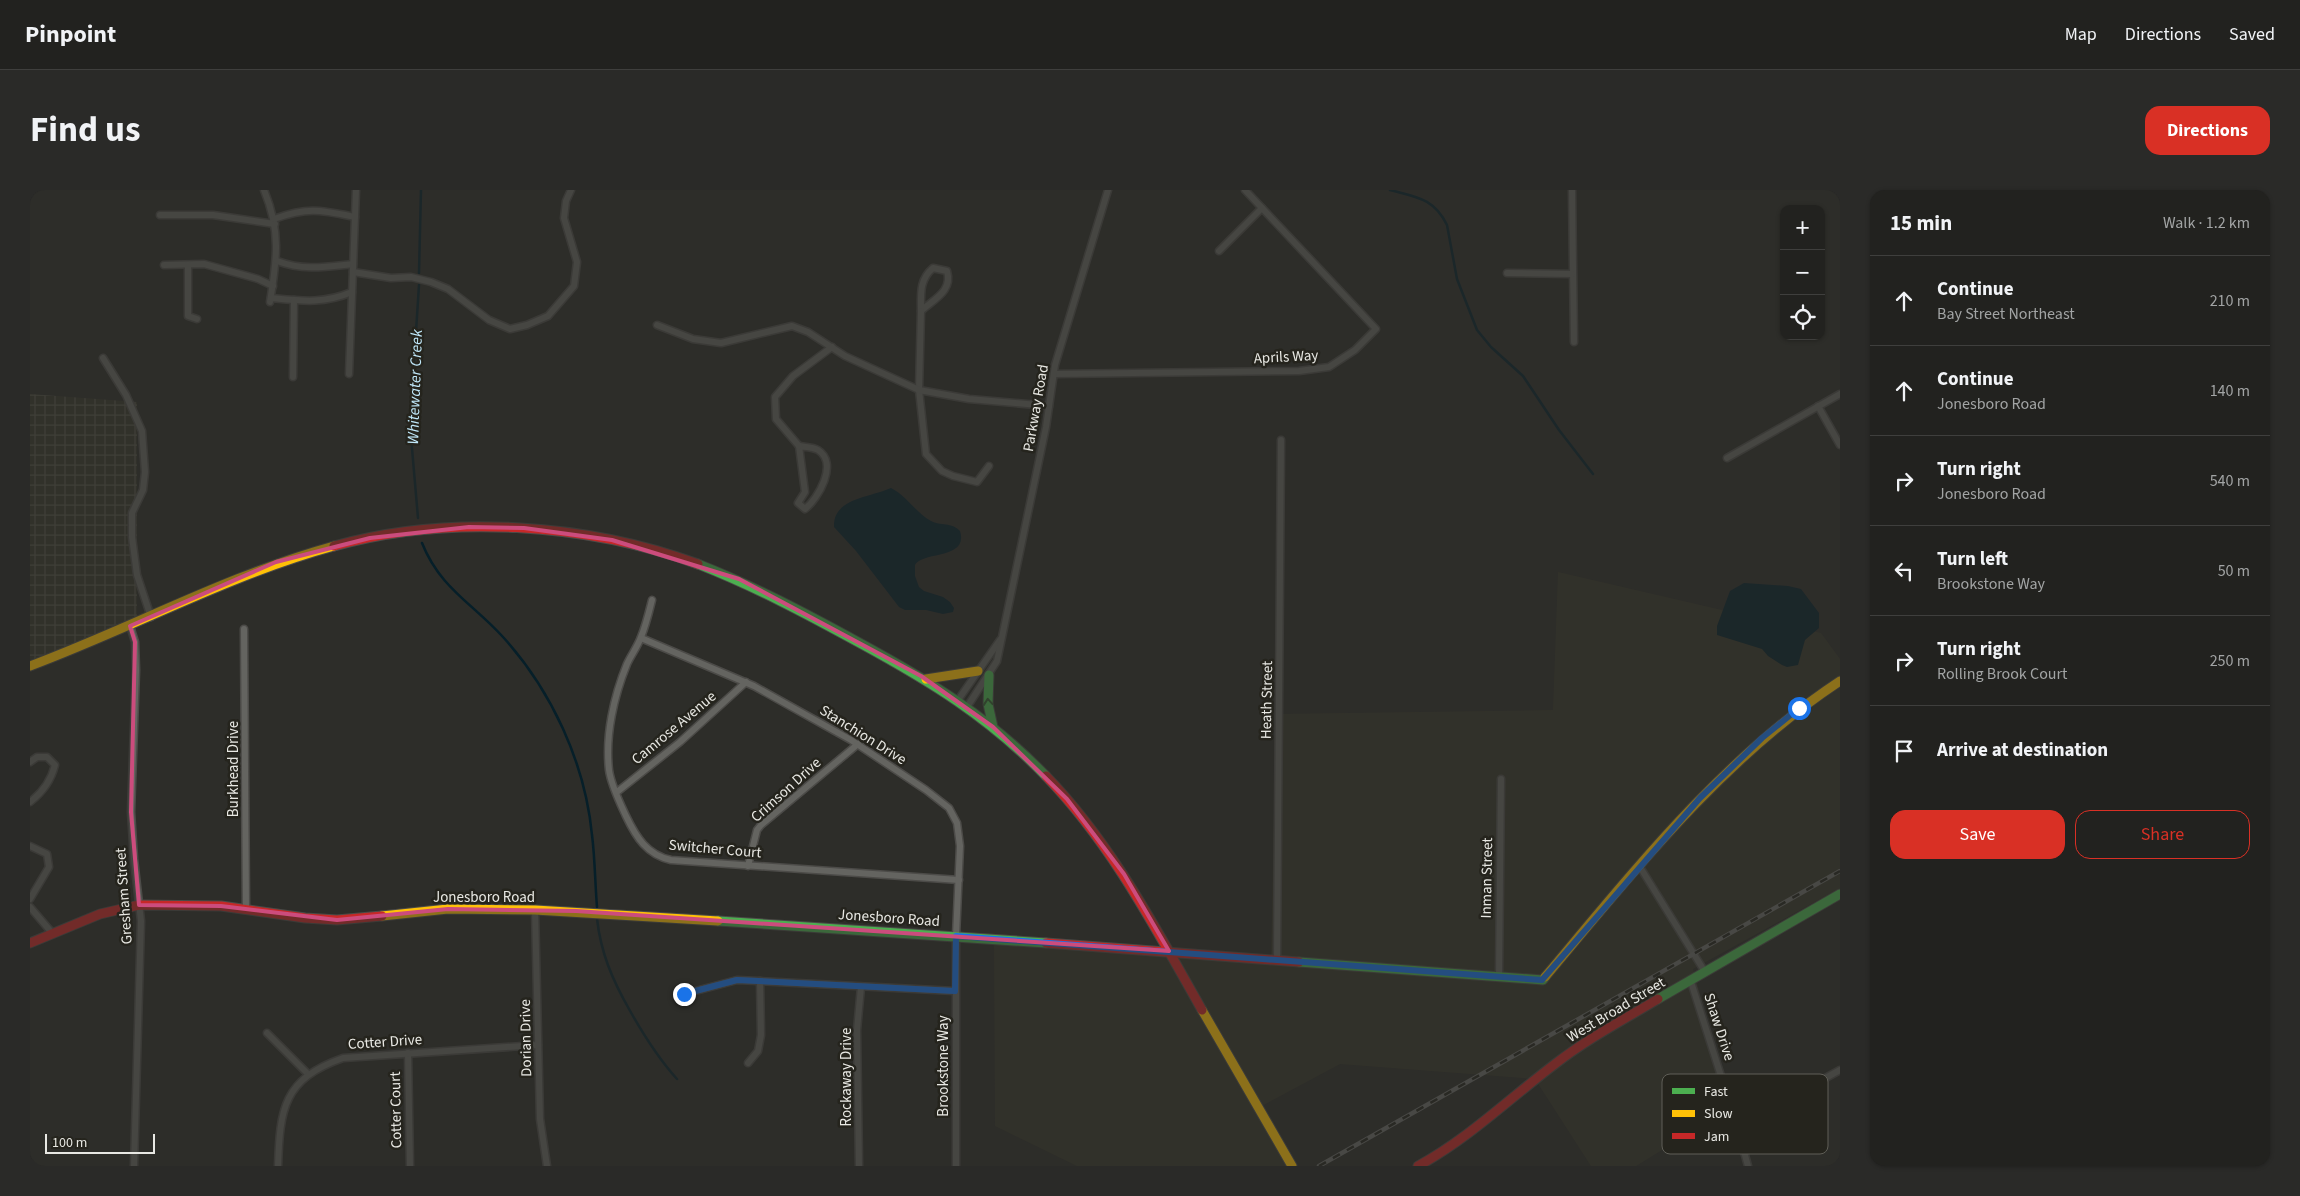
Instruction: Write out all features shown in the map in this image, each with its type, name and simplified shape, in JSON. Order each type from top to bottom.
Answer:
[{"type":"main road","points":[[30,666],[130,626],[252,571],[326,547],[422,530],[469,527],[524,528],[612,540],[655,550],[708,567],[779,598],[926,679],[967,707],[1044,774],[1090,826],[1124,874],[1292,1166]]},
{"type":"main road","points":[[926,679],[978,671]]},
{"type":"main road","points":[[989,675],[988,704],[993,728]]},
{"type":"main road","points":[[1640,867],[1700,798],[1740,758],[1799,708],[1840,681]]},
{"type":"main road","name":"Jonesboro Road","points":[[30,943],[100,914],[139,905],[172,904],[246,909],[305,918],[337,920],[448,909],[535,910],[956,936],[1542,980],[1640,867]]},
{"type":"main road","name":"West Broad Street","points":[[1418,1166],[1442,1153],[1556,1063],[1602,1032],[1840,894]]},
{"type":"street","points":[[264,190],[274,221],[277,261],[271,300],[333,300],[352,292]]},
{"type":"street","points":[[349,374],[356,190]]},
{"type":"street","points":[[277,261],[295,268],[353,268],[391,278],[411,277],[431,282],[448,289],[489,320],[510,329],[527,325],[548,316],[574,286],[577,262],[564,218],[566,201],[570,190]]},
{"type":"street","name":"Parkway Road","points":[[967,707],[998,661],[1054,374],[1108,190]]},
{"type":"street","name":"Aprils Way","points":[[1054,374],[1299,371],[1329,367],[1354,350],[1376,329],[1245,190]]},
{"type":"street","points":[[1572,190],[1574,342]]},
{"type":"street","points":[[1219,250],[1262,208]]},
{"type":"street","points":[[160,215],[213,216],[274,221],[299,210],[320,210],[355,217]]},
{"type":"street","points":[[164,265],[204,264],[258,279],[273,286]]},
{"type":"street","points":[[188,265],[188,316],[197,319]]},
{"type":"street","points":[[921,311],[946,290],[950,279],[947,271],[933,268],[924,275],[921,289],[919,390],[926,454],[942,471],[977,482],[988,466]]},
{"type":"street","points":[[1507,273],[1572,274]]},
{"type":"street","points":[[293,377],[294,300]]},
{"type":"street","points":[[657,325],[693,340],[721,343],[792,326],[808,332],[845,356],[919,390],[969,399],[1049,406]]},
{"type":"street","points":[[799,446],[818,450],[824,457],[828,472],[812,504],[805,509],[798,504],[804,492],[799,446],[776,419],[775,397],[793,376],[832,348]]},
{"type":"street","points":[[103,358],[134,408],[142,431],[145,472],[143,490],[132,514],[132,537],[137,575],[151,617]]},
{"type":"street","points":[[1727,458],[1840,394]]},
{"type":"street","points":[[1818,406],[1840,445]]},
{"type":"street","name":"Heath Street","points":[[1276,960],[1281,440]]},
{"type":"street","name":"Switcher Court","points":[[652,600],[641,638],[628,664],[615,699],[608,757],[609,772],[634,835],[655,854],[671,860],[959,880]]},
{"type":"street","name":"Gresham Street","points":[[130,626],[136,642],[131,812],[141,921],[134,1166]]},
{"type":"street","name":"Burkhead Drive","points":[[244,629],[246,909]]},
{"type":"street","name":"Parkway Road","points":[[958,700],[1004,635]]},
{"type":"street","name":"Stanchion Drive","points":[[641,638],[746,682],[858,744],[949,808],[957,823],[960,836],[956,936]]},
{"type":"street","name":"Camrose Avenue","points":[[617,792],[680,742],[746,682]]},
{"type":"street","name":"Crimson Drive","points":[[748,866],[760,825],[858,744]]},
{"type":"street","points":[[30,762],[37,757],[47,757],[54,765],[52,776],[47,785],[30,802]]},
{"type":"street","name":"Inman Street","points":[[1499,976],[1501,779]]},
{"type":"street","points":[[30,846],[47,854],[49,867],[30,899]]},
{"type":"street","points":[[1640,867],[1705,972]]},
{"type":"street","points":[[30,907],[53,934]]},
{"type":"street","name":"Dorian Drive","points":[[535,910],[540,1119],[546,1166]]},
{"type":"street","name":"Brookstone Way","points":[[956,936],[956,1166]]},
{"type":"street","points":[[684,994],[737,980],[955,991]]},
{"type":"street","points":[[748,1063],[758,1051],[761,1035],[760,981]]},
{"type":"street","name":"Shaw Drive","points":[[1691,982],[1720,1074]]},
{"type":"street","name":"Rockaway Drive","points":[[859,1166],[857,1030],[861,987]]},
{"type":"street","points":[[267,1033],[308,1074]]},
{"type":"street","name":"Cotter Drive","points":[[278,1166],[279,1128],[284,1107],[297,1085],[308,1074],[325,1064],[342,1058],[538,1045]]},
{"type":"street","name":"Cotter Court","points":[[408,1053],[410,1166]]},
{"type":"street","points":[[1828,1077],[1840,1070]]},
{"type":"highlighted area","points":[[469,527],[524,528],[612,540],[739,579],[921,676],[993,727],[1067,799],[1124,874],[1169,951],[576,911],[448,909],[337,920],[221,906],[139,905],[131,812],[135,642],[130,626],[276,562],[370,538]]},
{"type":"shaded area","points":[[30,394],[137,402],[137,625],[30,664]]},
{"type":"shaded area","points":[[1558,572],[1821,633],[1840,659],[1840,888],[1693,969],[1723,1074],[1662,1074],[1662,1150],[1636,1166],[1591,1166],[1535,1079],[1340,1064],[1258,1108],[1289,1166],[1077,1166],[995,1126],[994,938],[1271,957],[1276,714],[1553,710]]},
{"type":"water","points":[[891,488],[902,495],[931,521],[953,526],[960,531],[961,540],[958,547],[943,554],[926,558],[915,565],[915,576],[919,587],[950,602],[954,608],[953,612],[943,614],[926,610],[905,610],[899,607],[856,551],[834,527],[835,517],[839,510],[846,505],[854,500]]},
{"type":"water","points":[[1744,583],[1788,586],[1801,589],[1819,613],[1819,628],[1805,640],[1798,665],[1787,667],[1768,656],[1762,649],[1717,635],[1717,626],[1730,591]]},
{"type":"waterway","name":"Whitewater Creek","points":[[419,273],[421,190]]},
{"type":"waterway","points":[[1390,190],[1423,200],[1442,216],[1447,225],[1457,279],[1477,330],[1491,347],[1523,376],[1559,430],[1593,474]]},
{"type":"waterway","name":"Whitewater Creek","points":[[418,518],[410,425],[419,285]]},
{"type":"waterway","name":"Whitewater Creek","points":[[422,543],[429,559],[447,584],[503,637],[520,658],[536,680],[563,728],[582,781],[588,808],[593,844],[597,907]]},
{"type":"waterway","name":"Whitewater Creek","points":[[597,919],[604,955],[617,987],[651,1045],[677,1079]]},
{"type":"railway","points":[[1319,1166],[1840,871]]},
{"type":"traffic: fast","points":[[698,564],[779,600],[910,671],[980,718],[1025,755],[1046,776]]},
{"type":"traffic: fast","points":[[989,675],[988,704],[993,727]]},
{"type":"traffic: fast","points":[[1658,999],[1840,894]]},
{"type":"traffic: fast","points":[[718,921],[1046,943]]},
{"type":"traffic: fast","points":[[1299,962],[1543,980],[1545,977]]},
{"type":"traffic: slow","points":[[30,666],[218,587],[295,558],[334,546]]},
{"type":"traffic: slow","points":[[926,679],[978,671]]},
{"type":"traffic: slow","points":[[1545,977],[1682,818],[1757,745],[1797,711],[1840,681]]},
{"type":"traffic: slow","points":[[382,916],[448,909],[535,910],[718,921]]},
{"type":"traffic: slow","points":[[1202,1010],[1292,1166]]},
{"type":"traffic: jam","points":[[334,546],[378,536],[423,530],[470,527],[517,528],[564,532],[610,539],[655,550],[698,564]]},
{"type":"traffic: jam","points":[[1046,776],[1092,830],[1132,888],[1202,1010]]},
{"type":"traffic: jam","points":[[30,943],[100,914],[139,905],[221,906],[305,918],[337,920],[382,916]]},
{"type":"traffic: jam","points":[[1046,943],[1299,962]]},
{"type":"traffic: jam","points":[[1418,1166],[1471,1131],[1567,1055],[1658,999]]},
{"type":"route","points":[[684,994],[737,980],[955,991],[956,936],[1542,980],[1700,798],[1762,738],[1799,708]]}]
